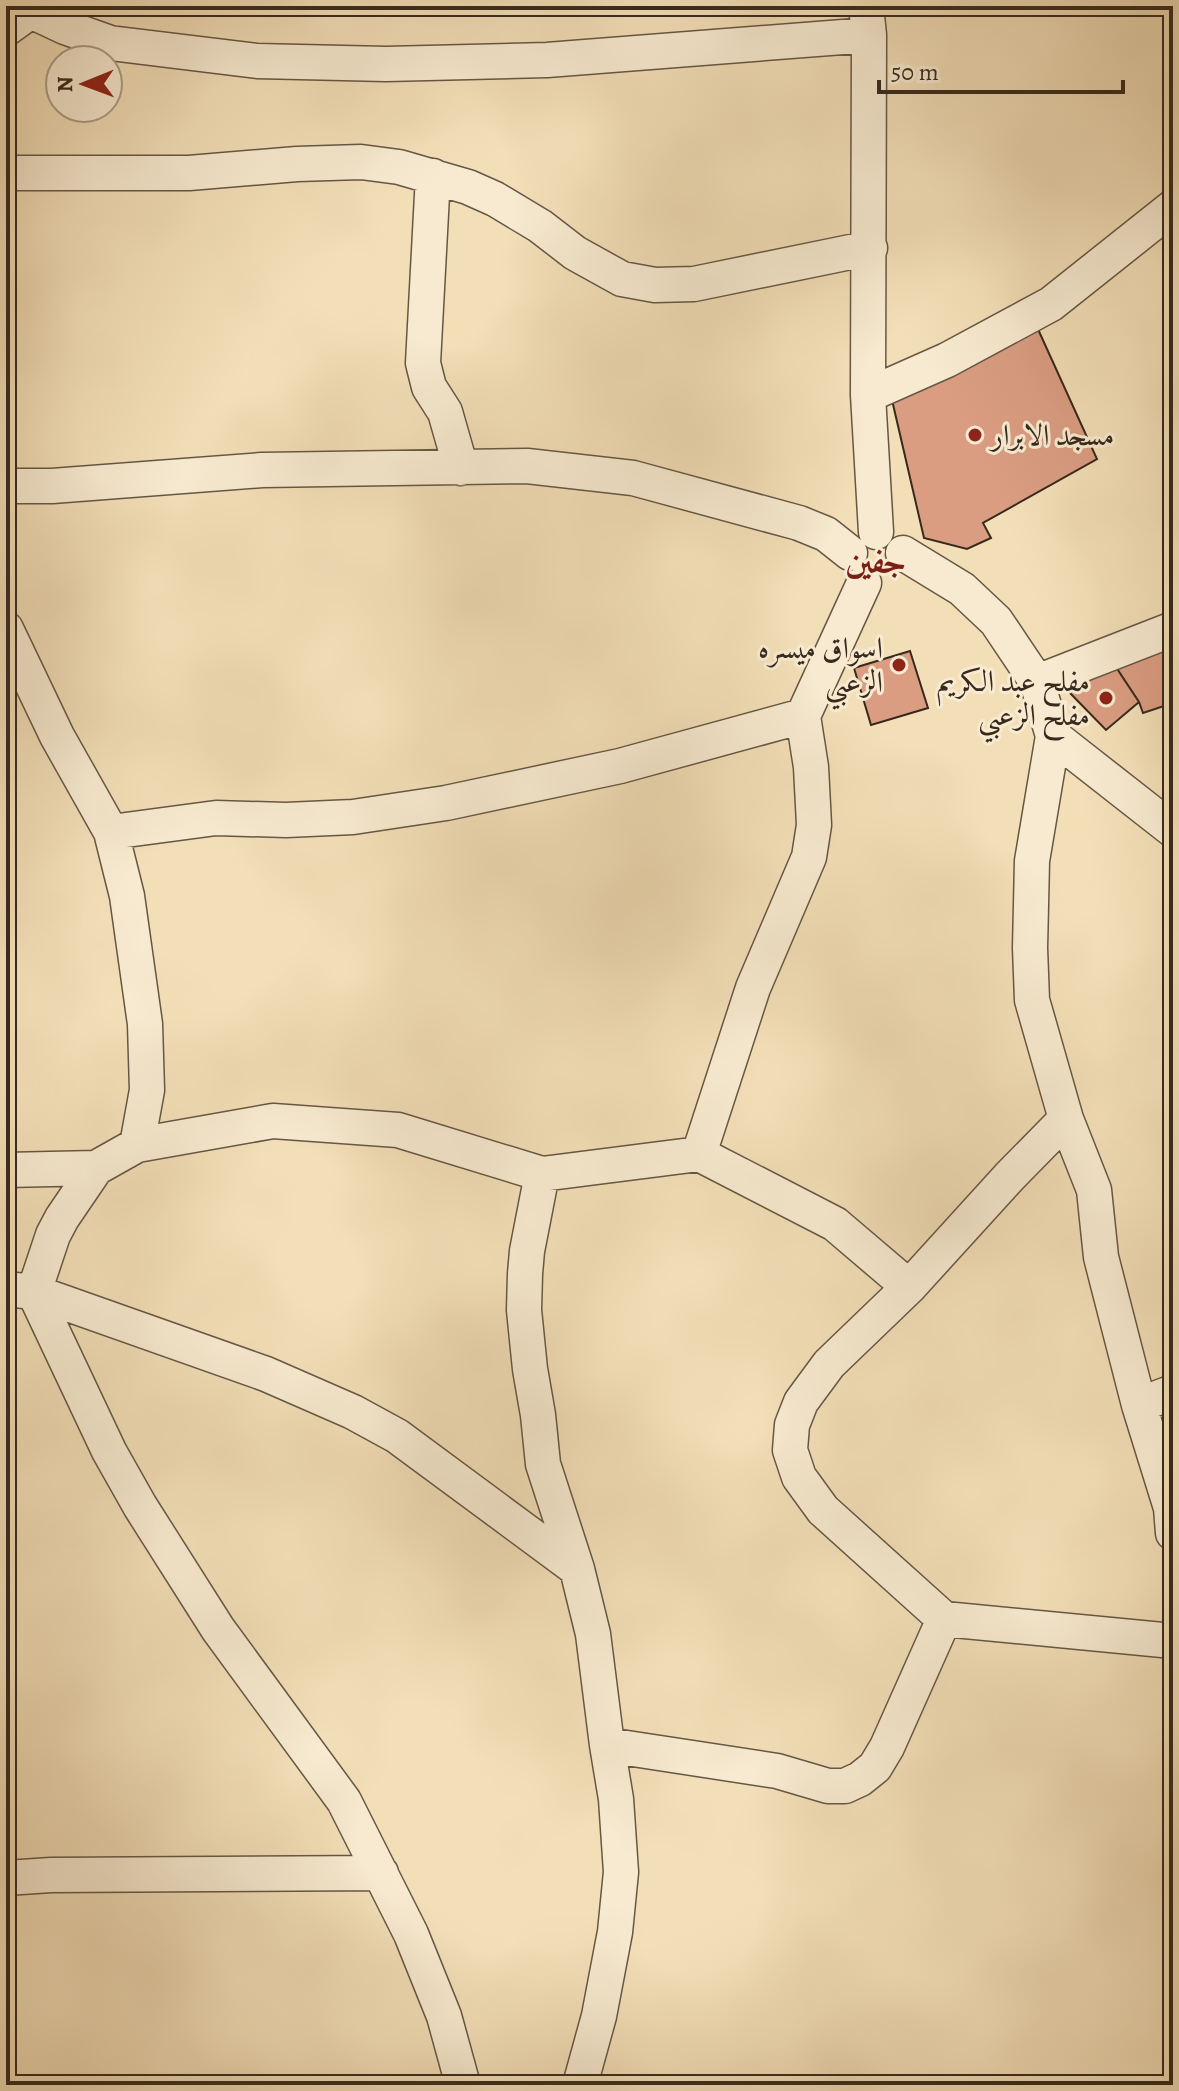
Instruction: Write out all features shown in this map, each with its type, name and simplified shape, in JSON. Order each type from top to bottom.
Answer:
[{"type":"street","points":[[27,15],[110,43],[257,61],[386,64],[547,60],[867,21],[870,248],[863,556],[803,716],[811,767],[814,825],[809,857],[753,988],[699,1154]]},
{"type":"street","points":[[6,173],[189,173],[361,162],[399,167],[468,187],[495,199],[540,226],[575,253],[622,279],[655,285],[694,284],[870,248]]},
{"type":"street","points":[[433,176],[423,363],[429,387],[445,412],[461,468]]},
{"type":"street","points":[[868,395],[947,360],[1051,304],[1173,207]]},
{"type":"street","points":[[6,486],[52,486],[262,470],[527,466],[633,478],[799,523],[826,534],[863,556],[876,584],[897,572],[903,563],[903,553]]},
{"type":"street","points":[[863,556],[891,537],[903,553],[962,589],[996,621],[1037,682],[1053,736],[1032,861],[1032,1000],[1066,1119],[1094,1190],[1101,1257],[1139,1405],[1171,1508],[1173,1533]]},
{"type":"street","points":[[6,629],[57,736],[111,832],[127,896],[145,1024],[147,1090],[137,1145]]},
{"type":"street","points":[[1037,682],[1173,629]]},
{"type":"street","points":[[111,832],[216,818],[286,820],[353,817],[446,803],[620,766],[803,716]]},
{"type":"street","points":[[1053,736],[1173,830]]},
{"type":"street","points":[[1066,1119],[909,1287],[829,1364],[801,1402],[792,1425],[790,1450],[799,1477],[823,1510],[944,1619],[1173,1641]]},
{"type":"street","points":[[20,1291],[62,1218],[96,1168],[137,1145],[273,1121],[398,1130],[542,1174],[699,1154],[835,1224],[909,1287]]},
{"type":"street","points":[[6,1170],[96,1168]]},
{"type":"street","points":[[542,1174],[527,1251],[524,1310],[543,1464],[577,1569],[593,1634],[616,1799],[621,1872],[615,1932],[602,2002],[580,2085]]},
{"type":"street","points":[[20,1291],[266,1374],[353,1412],[397,1436],[577,1569]]},
{"type":"street","points":[[20,1291],[140,1506],[218,1629],[344,1801],[411,1934],[444,2016],[463,2085]]},
{"type":"street","points":[[1139,1405],[1173,1392]]},
{"type":"street","points":[[607,1745],[777,1771],[828,1786],[845,1786],[875,1767],[887,1747],[944,1619]]},
{"type":"street","points":[[6,1878],[381,1873]]},
{"type":"building","name":"مسجد الابرار","points":[[1037,327],[1097,459],[983,523],[991,538],[967,549],[924,538],[892,400]]},
{"type":"building","points":[[1173,644],[1173,703],[1143,713],[1112,661]]},
{"type":"building","points":[[910,651],[928,708],[871,725],[854,668]]},
{"type":"building","name":"مفلح عبد الكريم مفلح الزعبي","points":[[1112,661],[1139,702],[1106,730],[1070,693]]},
{"type":"place","name":"مسجد الابرار","points":[[975,435]]},
{"type":"place","name":"اسواق ميسره الزعبي","points":[[899,665]]},
{"type":"place","name":"مفلح عبد الكريم مفلح الزعبي","points":[[1106,698]]},
{"type":"district","name":"جفين","points":[[876,560]]}]
